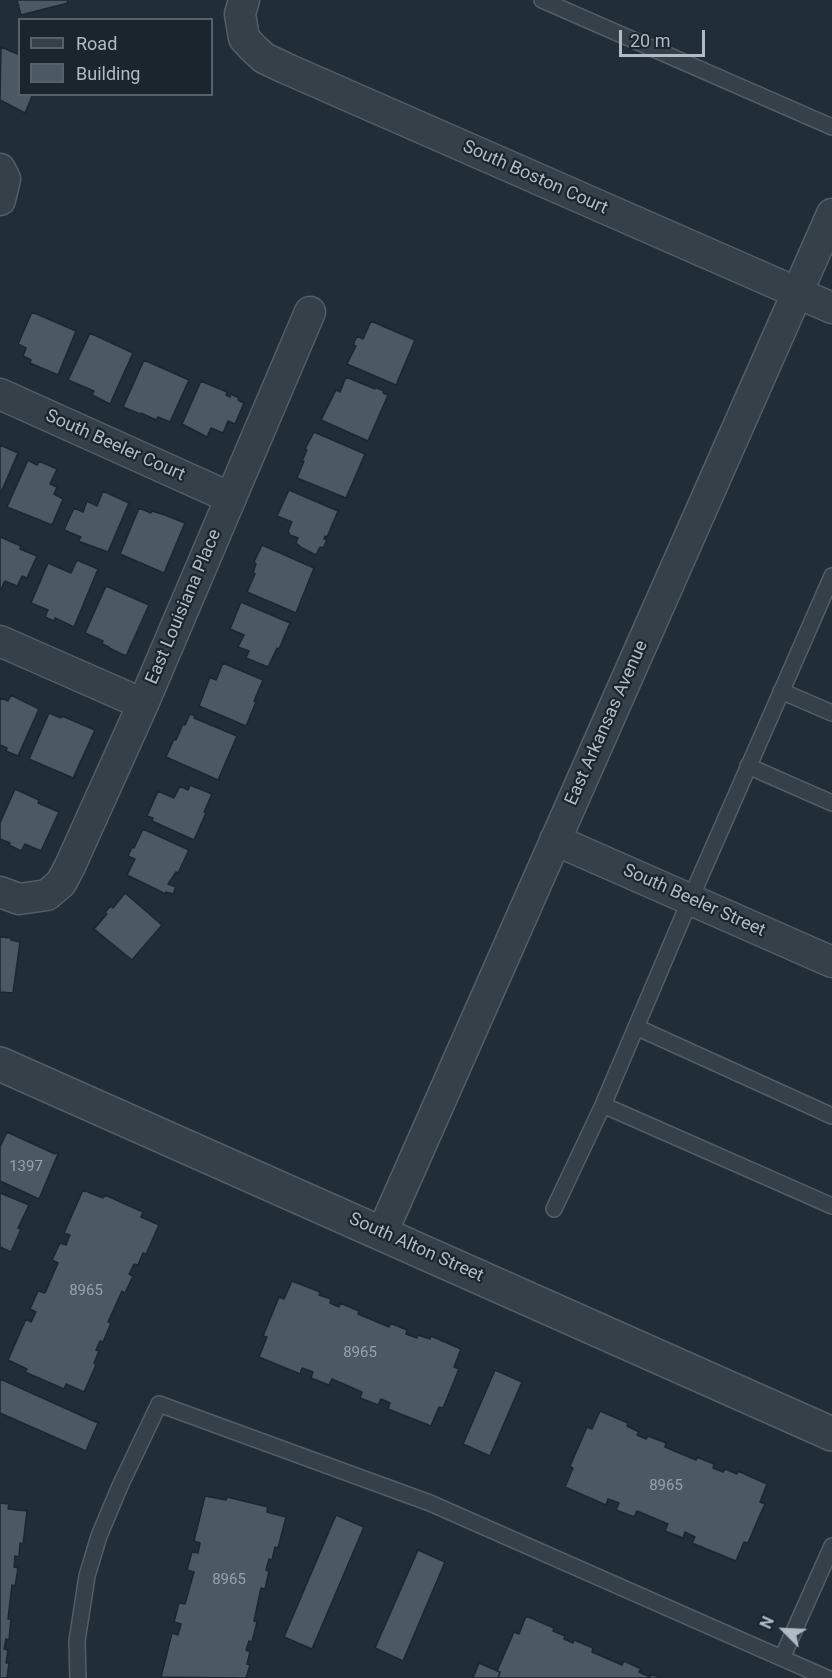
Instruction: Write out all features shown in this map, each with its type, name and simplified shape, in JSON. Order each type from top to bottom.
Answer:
[{"type":"street","name":"South Boston Court","points":[[244,0],[240,14],[244,38],[264,58],[832,308]]},
{"type":"street","points":[[0,169],[5,179],[0,200]]},
{"type":"street","name":"East Arkansas Avenue","points":[[382,1233],[832,214]]},
{"type":"street","name":"East Louisiana Place","points":[[0,892],[19,899],[47,895],[60,884],[70,867],[144,704],[310,312]]},
{"type":"street","name":"South Beeler Court","points":[[0,394],[231,498]]},
{"type":"street","points":[[0,641],[144,704]]},
{"type":"street","name":"South Beeler Street","points":[[555,840],[832,962]]},
{"type":"street","name":"South Alton Street","points":[[0,1064],[832,1434]]},
{"type":"lane","points":[[542,0],[832,127]]},
{"type":"lane","points":[[554,1209],[603,1105],[832,576]]},
{"type":"lane","points":[[781,691],[832,713]]},
{"type":"lane","points":[[748,766],[832,803]]},
{"type":"lane","points":[[636,1027],[832,1116]]},
{"type":"lane","points":[[603,1105],[832,1206]]},
{"type":"lane","points":[[78,1678],[77,1641],[87,1576],[99,1536],[159,1404],[430,1503],[827,1678]]},
{"type":"lane","points":[[782,1658],[832,1546]]},
{"type":"building","points":[[17,0],[67,0],[68,3],[21,15]]},
{"type":"building","points":[[1,47],[18,54],[18,96],[32,96],[25,113],[0,100]]},
{"type":"building","points":[[32,312],[76,331],[58,375],[30,363],[31,360],[23,356],[26,348],[18,344]]},
{"type":"building","points":[[371,321],[415,340],[396,385],[347,364],[356,346],[353,345],[357,336],[363,339]]},
{"type":"building","points":[[90,333],[133,353],[110,404],[92,395],[94,391],[68,380]]},
{"type":"building","points":[[144,360],[189,380],[170,422],[158,417],[156,420],[123,407]]},
{"type":"building","points":[[346,377],[375,389],[375,387],[388,395],[368,441],[321,420],[336,390],[340,392]]},
{"type":"building","points":[[201,381],[227,392],[226,395],[230,397],[231,394],[239,398],[238,400],[244,403],[235,424],[228,421],[223,433],[211,428],[207,437],[182,424]]},
{"type":"building","points":[[314,432],[365,454],[346,498],[297,478],[304,461],[302,461],[307,450],[305,449]]},
{"type":"building","points":[[0,445],[18,453],[0,495]]},
{"type":"building","points":[[28,460],[37,465],[39,461],[57,469],[50,484],[57,487],[54,494],[63,499],[52,525],[7,507]]},
{"type":"building","points":[[289,490],[338,511],[327,537],[325,536],[324,539],[327,540],[323,548],[320,547],[316,555],[302,548],[296,543],[298,538],[290,535],[288,531],[292,522],[277,516]]},
{"type":"building","points":[[103,491],[129,503],[108,552],[78,541],[81,537],[64,530],[74,508],[83,512],[87,501],[97,506]]},
{"type":"building","points":[[139,508],[185,523],[164,573],[120,554]]},
{"type":"building","points":[[0,537],[37,556],[27,578],[22,576],[17,586],[5,581],[1,589],[0,588]]},
{"type":"building","points":[[262,545],[314,568],[296,613],[247,592],[255,574],[253,573],[256,564],[254,562]]},
{"type":"building","points":[[77,560],[98,569],[74,627],[55,618],[54,621],[45,617],[48,610],[31,603],[48,563],[71,573]]},
{"type":"building","points":[[106,586],[149,605],[126,656],[102,644],[103,641],[85,633]]},
{"type":"building","points":[[241,602],[290,623],[268,667],[246,658],[249,651],[238,647],[244,635],[230,629]]},
{"type":"building","points":[[223,663],[263,680],[246,726],[199,706],[210,677],[216,680]]},
{"type":"building","points":[[11,695],[39,709],[18,756],[6,751],[7,748],[0,745],[0,698],[8,701]]},
{"type":"building","points":[[49,713],[95,730],[73,778],[29,759]]},
{"type":"building","points":[[190,714],[195,716],[194,718],[237,736],[218,780],[166,757]]},
{"type":"building","points":[[190,785],[212,794],[194,840],[152,821],[153,818],[147,816],[158,791],[174,798],[180,786],[188,790]]},
{"type":"building","points":[[15,789],[59,812],[41,851],[25,844],[21,851],[0,839],[0,823]]},
{"type":"building","points":[[143,829],[189,850],[178,873],[176,872],[168,884],[176,887],[173,894],[166,892],[166,894],[127,875],[135,859],[128,856]]},
{"type":"building","points":[[125,893],[162,925],[132,960],[94,929],[107,914],[105,912],[111,906],[113,908]]},
{"type":"building","points":[[0,937],[20,942],[13,993],[0,992]]},
{"type":"building","points":[[7,1132],[58,1154],[39,1199],[0,1181],[0,1147]]},
{"type":"building","points":[[83,1190],[103,1198],[105,1195],[143,1212],[141,1217],[159,1225],[146,1254],[143,1253],[138,1265],[134,1264],[129,1274],[133,1276],[125,1293],[122,1291],[108,1322],[111,1323],[103,1342],[100,1341],[96,1350],[99,1351],[94,1363],[96,1365],[84,1392],[66,1384],[64,1389],[25,1372],[27,1369],[8,1360],[26,1319],[31,1322],[36,1312],[30,1309],[38,1291],[45,1293],[58,1263],[52,1260],[60,1243],[66,1245],[70,1235],[64,1233]]},
{"type":"building","points":[[0,1193],[29,1205],[18,1228],[21,1229],[11,1252],[0,1247]]},
{"type":"building","points":[[292,1281],[320,1292],[319,1295],[331,1299],[330,1303],[339,1307],[340,1303],[359,1311],[358,1314],[389,1327],[390,1323],[407,1330],[406,1334],[417,1338],[418,1335],[430,1339],[431,1336],[461,1349],[454,1367],[459,1369],[443,1408],[439,1407],[431,1426],[388,1409],[390,1403],[381,1399],[378,1405],[360,1398],[362,1392],[332,1379],[329,1385],[311,1378],[313,1372],[302,1368],[300,1374],[259,1357],[267,1337],[263,1336],[279,1297],[284,1299]]},
{"type":"building","points":[[495,1370],[522,1382],[490,1456],[463,1444]]},
{"type":"building","points":[[0,1379],[98,1423],[86,1451],[0,1413]]},
{"type":"building","points":[[600,1411],[628,1423],[627,1426],[639,1432],[637,1435],[646,1439],[648,1436],[666,1443],[665,1447],[696,1460],[697,1457],[714,1464],[713,1468],[723,1472],[725,1469],[737,1474],[738,1471],[767,1484],[760,1502],[765,1504],[748,1543],[744,1542],[736,1561],[692,1543],[695,1537],[685,1532],[683,1538],[665,1531],[668,1524],[637,1511],[634,1517],[616,1510],[619,1503],[608,1499],[606,1505],[565,1487],[573,1468],[570,1466],[587,1427],[592,1429]]},
{"type":"building","points":[[205,1496],[226,1500],[227,1497],[268,1507],[267,1512],[286,1517],[278,1548],[275,1547],[272,1560],[269,1559],[265,1589],[261,1588],[254,1621],[257,1622],[252,1642],[249,1641],[246,1650],[250,1652],[247,1664],[250,1665],[246,1678],[161,1677],[172,1633],[178,1635],[181,1624],[174,1622],[179,1603],[185,1604],[194,1572],[187,1570],[192,1552],[198,1553],[200,1543],[194,1541]]},
{"type":"building","points":[[0,1503],[9,1504],[8,1509],[27,1511],[23,1544],[20,1543],[19,1557],[15,1556],[14,1567],[18,1568],[15,1586],[12,1585],[8,1619],[11,1619],[9,1640],[6,1639],[4,1649],[8,1650],[7,1678],[0,1678]]},
{"type":"building","points":[[336,1515],[364,1527],[312,1649],[284,1637]]},
{"type":"building","points":[[418,1550],[445,1562],[403,1661],[375,1648]]},
{"type":"building","points":[[526,1616],[554,1628],[553,1631],[565,1636],[564,1639],[573,1643],[574,1640],[593,1648],[592,1652],[622,1665],[624,1661],[641,1669],[639,1672],[650,1677],[651,1674],[662,1678],[498,1678],[500,1672],[497,1671],[514,1632],[519,1634]]},
{"type":"building","points":[[479,1663],[500,1672],[498,1678],[473,1678]]}]
